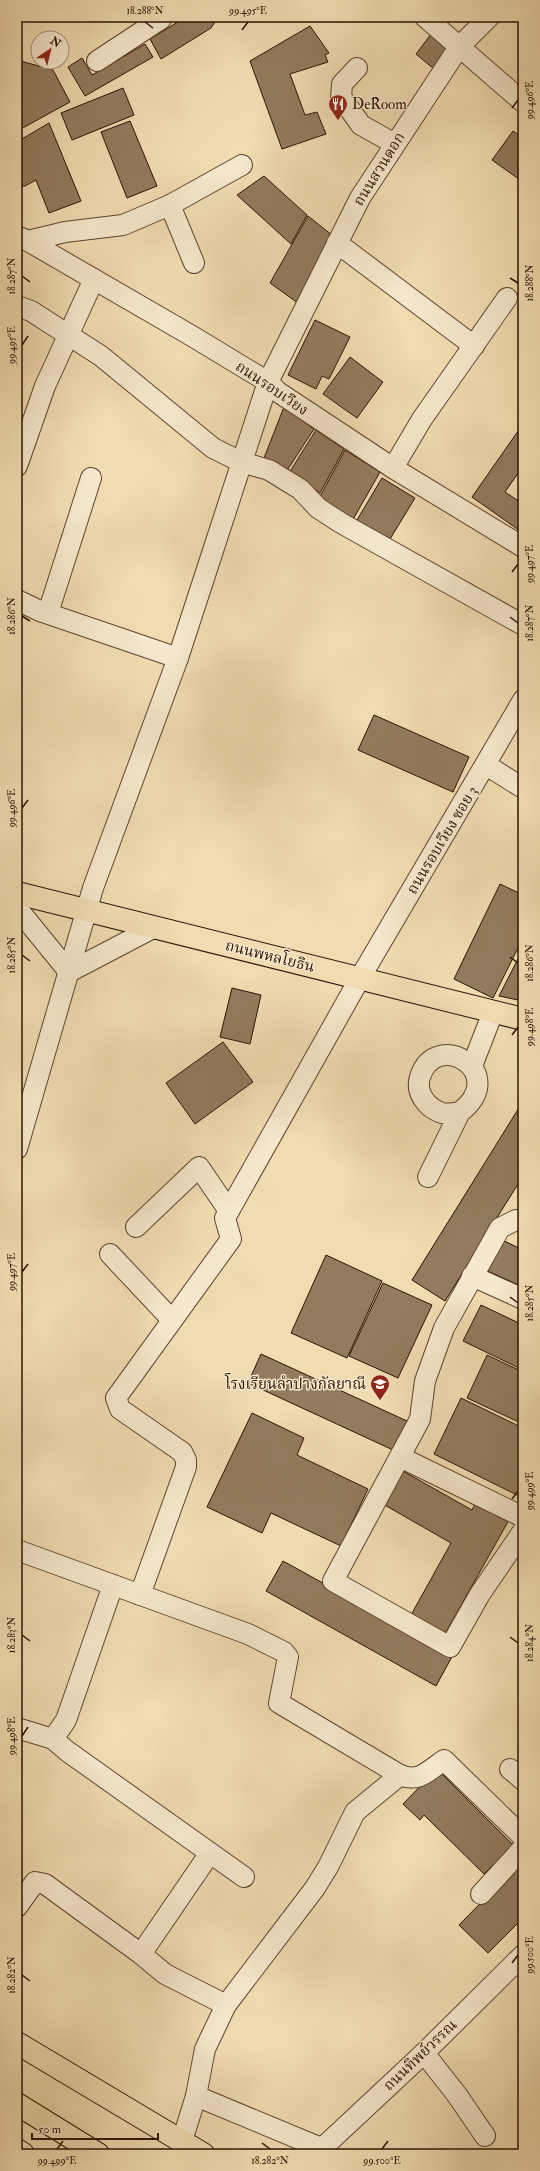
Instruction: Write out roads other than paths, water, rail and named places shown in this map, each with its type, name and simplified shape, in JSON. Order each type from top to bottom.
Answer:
[{"type":"main road","name":"ถนนพหลโยธิน","points":[[17,893],[523,1019]]},
{"type":"main road","points":[[17,2043],[203,2154]]},
{"type":"main road","points":[[17,2104],[98,2154]]},
{"type":"main road","points":[[17,2150],[23,2154]]},
{"type":"street","points":[[97,61],[161,18],[160,17]]},
{"type":"street","points":[[425,17],[523,102]]},
{"type":"street","name":"ถนนสวนดอก","points":[[17,1149],[87,910],[178,658],[268,382],[360,198],[459,46],[489,17]]},
{"type":"street","points":[[357,68],[342,84],[341,97],[361,125],[395,144]]},
{"type":"street","points":[[23,239],[123,225],[170,205],[242,166]]},
{"type":"street","points":[[170,205],[194,263]]},
{"type":"street","name":"ถนนรอบเวียง","points":[[23,239],[192,336],[268,382],[278,392],[393,468],[523,547]]},
{"type":"street","points":[[337,244],[474,346]]},
{"type":"street","points":[[17,466],[45,386],[67,334],[94,279]]},
{"type":"street","points":[[393,468],[422,419],[507,298]]},
{"type":"street","points":[[17,306],[31,311],[101,356],[213,448],[241,462],[269,470],[300,489],[318,508],[523,625]]},
{"type":"street","points":[[48,613],[91,478]]},
{"type":"street","points":[[17,600],[48,613],[178,658]]},
{"type":"street","name":"ถนนรอบเวียง ซอย 3","points":[[229,1211],[360,978],[523,700]]},
{"type":"street","points":[[486,765],[523,788]]},
{"type":"street","points":[[17,908],[69,972],[155,927]]},
{"type":"street","points":[[472,1066],[493,1012]]},
{"type":"street","points":[[428,1178],[460,1112],[469,1105],[477,1093],[478,1079],[472,1066],[460,1057],[446,1054],[433,1059],[423,1069],[418,1082],[421,1096],[430,1108],[443,1113],[460,1112]]},
{"type":"street","points":[[136,1227],[199,1167],[229,1211],[225,1218],[231,1239],[116,1398],[120,1409],[182,1452],[186,1460],[186,1467],[140,1595]]},
{"type":"street","points":[[523,1222],[516,1220],[500,1228],[444,1328],[425,1381],[420,1419],[333,1581],[450,1647],[480,1594],[523,1531]]},
{"type":"street","points":[[110,1254],[172,1320]]},
{"type":"street","points":[[472,1276],[523,1299]]},
{"type":"street","points":[[400,1457],[523,1517]]},
{"type":"street","points":[[17,1550],[248,1634],[284,1652],[288,1657],[279,1703],[400,1775],[412,1779],[419,1777],[444,1760],[523,1837]]},
{"type":"street","points":[[53,1739],[66,1720],[113,1585]]},
{"type":"street","points":[[17,1728],[53,1739],[67,1752],[244,1877]]},
{"type":"street","points":[[182,2141],[196,2096],[205,2049],[226,2005],[315,1888],[328,1867],[354,1812],[400,1775]]},
{"type":"street","points":[[481,1894],[523,1848]]},
{"type":"street","points":[[141,1954],[210,1853]]},
{"type":"street","points":[[17,1907],[34,1882],[45,1884],[166,1974],[226,2005]]},
{"type":"street","name":"ถนนทิพย์วรรณ","points":[[319,2151],[424,2053],[523,1955]]},
{"type":"street","points":[[424,2053],[458,2095],[485,2136]]},
{"type":"street","points":[[196,2096],[319,2151]]},
{"type":"place","name":"DeRoom","points":[[338,121]]},
{"type":"place","name":"โรงเรียนลำปางกัลยาณี","points":[[380,1401]]}]
